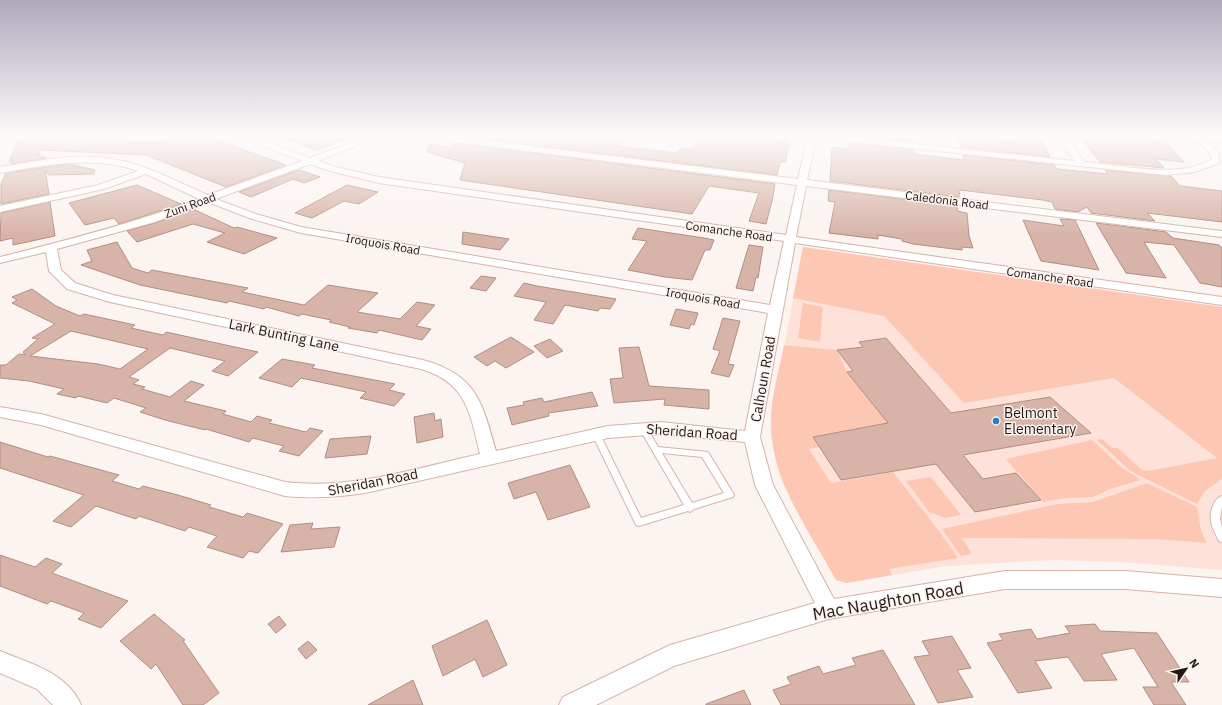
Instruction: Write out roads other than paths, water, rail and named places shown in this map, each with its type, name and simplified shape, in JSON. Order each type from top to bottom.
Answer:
[{"type":"street","name":"Iroquois Road","points":[[140,169],[207,199],[267,222],[301,230],[776,310]]},
{"type":"street","name":"Zuni Road","points":[[0,260],[51,248],[151,220],[289,169]]},
{"type":"street","name":"Comanche Road","points":[[336,169],[356,175],[413,186],[1222,301]]},
{"type":"street","name":"Caledonia Road","points":[[694,169],[1222,234]]},
{"type":"street","name":"Calhoun Road","points":[[805,169],[752,436],[764,485],[829,608]]},
{"type":"street","points":[[1128,169],[1157,172],[1200,169]]},
{"type":"street","points":[[0,209],[101,187],[147,171]]},
{"type":"street","name":"Lark Bunting Lane","points":[[51,248],[55,271],[71,286],[110,298],[423,365],[444,372],[463,385],[474,401],[489,457]]},
{"type":"street","name":"Sheridan Road","points":[[0,412],[41,420],[285,489],[308,492],[333,491],[365,486],[596,434],[643,428],[661,428],[752,436]]},
{"type":"street","name":"Mac Naughton Road","points":[[571,705],[670,656],[829,608],[1006,580],[1125,580],[1222,588]]},
{"type":"street","points":[[0,662],[45,681],[69,705]]},
{"type":"lane","points":[[643,428],[690,508]]},
{"type":"lane","points":[[596,434],[639,522],[730,495],[705,454],[657,450]]},
{"type":"lane","points":[[1222,500],[1216,509],[1215,519],[1222,538]]},
{"type":"place","name":"Belmont Elementary","points":[[996,421]]}]
